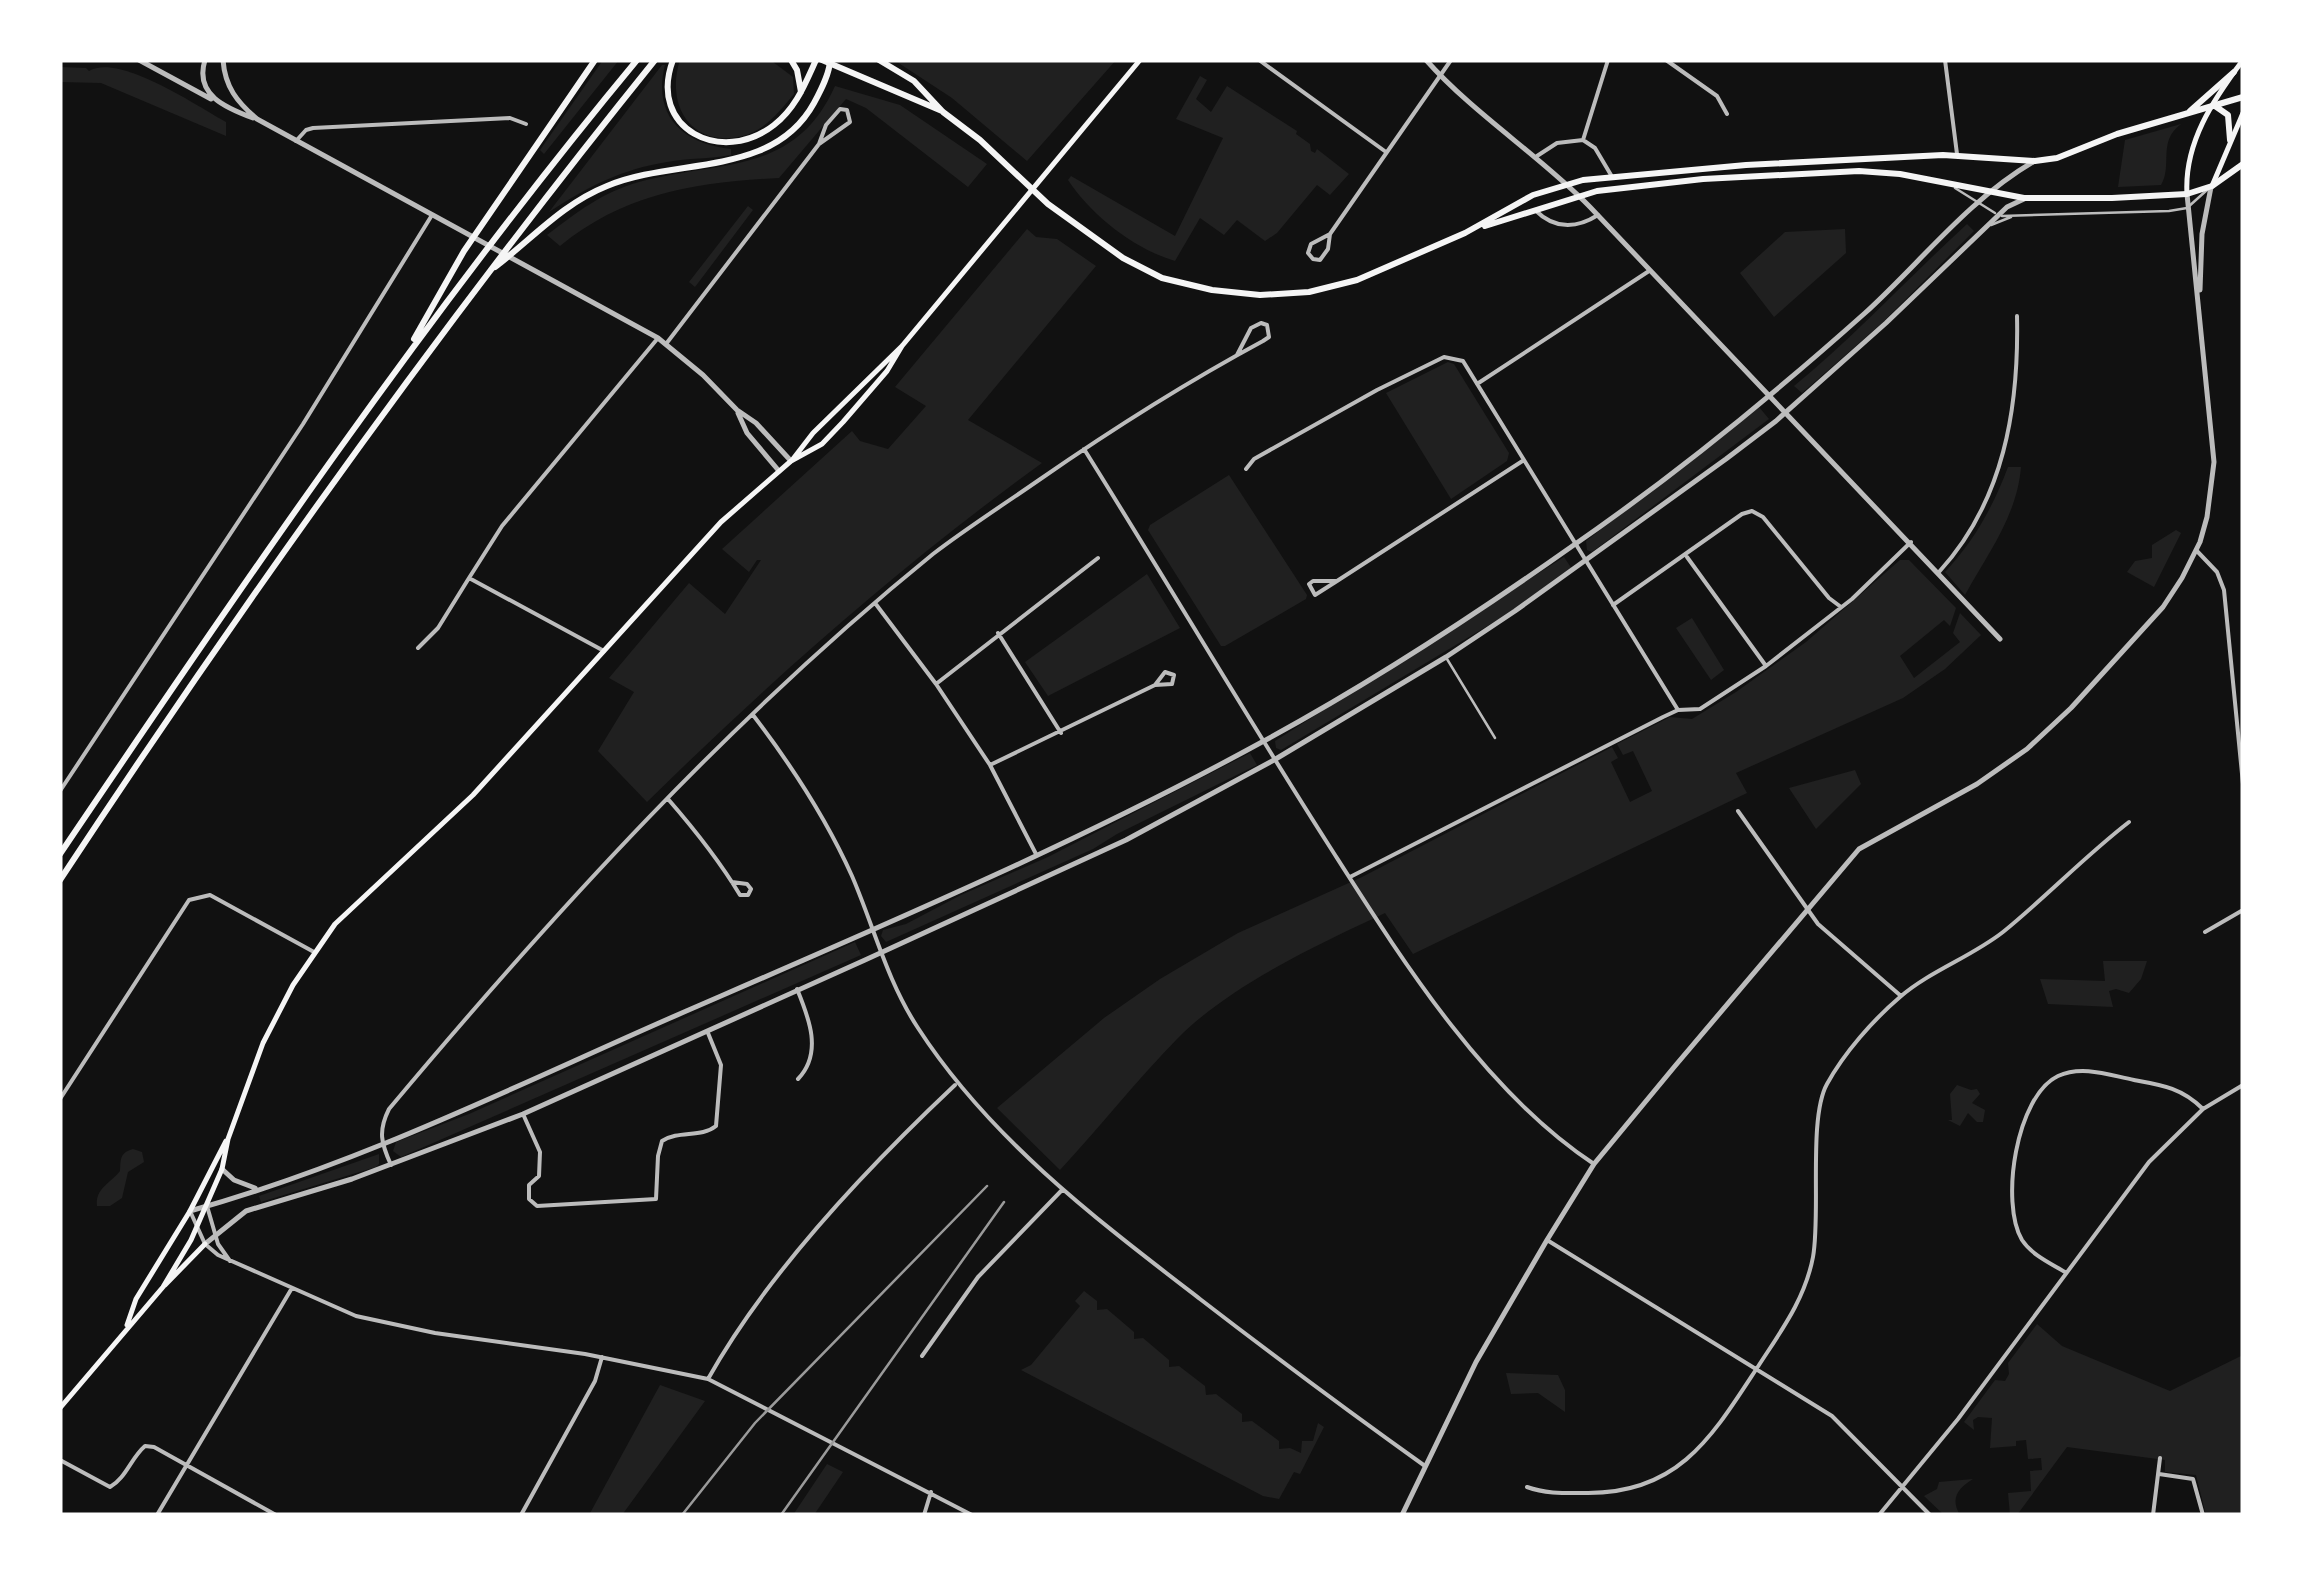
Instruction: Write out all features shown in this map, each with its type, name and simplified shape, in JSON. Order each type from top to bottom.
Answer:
[{"type":"main road","points":[[586,60],[586,74]]},
{"type":"main road","points":[[398,366],[464,251],[595,60]]},
{"type":"main road","points":[[60,854],[226,608],[398,366],[496,234],[636,60]]},
{"type":"main road","points":[[60,880],[247,605],[486,274],[655,60]]},
{"type":"main road","points":[[672,60],[667,90],[673,112],[698,136],[717,143],[735,144],[766,131],[790,110],[819,60],[943,112]]},
{"type":"main road","points":[[791,60],[801,93]]},
{"type":"main road","points":[[879,60],[914,81],[943,112],[1095,240],[1162,278],[1237,294],[1284,295],[1358,280],[1465,233],[1578,195],[1615,187],[1859,172],[1946,181],[2025,198],[2187,194],[2212,186],[2240,166]]},
{"type":"main road","points":[[791,461],[813,432],[902,346],[1140,60]]},
{"type":"main road","points":[[2187,194],[2189,151],[2243,60]]},
{"type":"main road","points":[[494,266],[558,212],[604,186],[654,171],[741,158],[778,142],[796,130],[806,116],[830,62]]},
{"type":"main road","points":[[2190,112],[2234,72]]},
{"type":"main road","points":[[1465,233],[1533,195],[1566,183],[1611,175],[1746,164],[1957,156],[2035,161],[2057,158],[2243,97]]},
{"type":"main road","points":[[2214,105],[2225,110],[2230,118],[2230,140]]},
{"type":"main road","points":[[2212,186],[2243,113]]},
{"type":"main road","points":[[126,1328],[136,1299],[228,1139],[263,1043],[314,952],[335,924],[473,796],[708,535],[791,461],[822,444],[844,422],[887,371],[902,346]]},
{"type":"main road","points":[[163,1286],[208,1206],[228,1139]]},
{"type":"main road","points":[[60,1408],[163,1286],[206,1244]]},
{"type":"street","points":[[139,60],[257,119],[658,338],[756,423],[791,461]]},
{"type":"street","points":[[204,60],[203,80],[218,102]]},
{"type":"street","points":[[223,60],[234,98],[257,119]]},
{"type":"street","points":[[1259,60],[1386,152]]},
{"type":"street","points":[[1426,60],[1440,76],[1538,156],[1598,215],[2000,639]]},
{"type":"street","points":[[1330,234],[1310,244],[1308,253],[1313,259],[1325,256],[1330,234],[1451,60]]},
{"type":"street","points":[[1583,140],[1608,60]]},
{"type":"street","points":[[1666,60],[1717,96],[1727,114]]},
{"type":"street","points":[[1945,60],[1957,156]]},
{"type":"street","points":[[666,344],[819,144],[834,114],[847,110],[850,122],[819,144]]},
{"type":"street","points":[[296,141],[313,128],[510,118],[526,124]]},
{"type":"street","points":[[1538,156],[1557,143],[1583,140],[1595,148],[1611,175]]},
{"type":"street","points":[[218,1256],[206,1244],[190,1210],[382,1145],[1036,854],[1263,742],[1425,644],[1576,544],[1770,394],[1867,311],[1989,193],[2035,161]]},
{"type":"street","points":[[1402,1515],[1476,1362],[1594,1164],[1859,850],[1985,780],[2046,732],[2163,606],[2196,550],[2211,500],[2214,462],[2199,293],[2202,234],[2212,186]]},
{"type":"street","points":[[2187,194],[2193,272],[2199,293]]},
{"type":"street","points":[[206,1244],[246,1212],[391,1165],[523,1114],[879,954],[1126,840],[1274,760],[1446,657],[1588,562],[1786,411],[1886,323],[1998,215],[2025,198]]},
{"type":"street","points":[[1534,209],[1562,226],[1586,223],[1598,215]]},
{"type":"street","points":[[60,792],[312,409],[432,215]]},
{"type":"street","points":[[1478,384],[1650,270]]},
{"type":"street","points":[[1939,572],[1977,519],[2002,462],[2018,367],[2016,316]]},
{"type":"street","points":[[391,1165],[382,1145],[380,1126],[388,1109],[526,948],[753,715],[937,552],[1084,448],[1268,337],[1267,325],[1262,322],[1251,328],[1237,354]]},
{"type":"street","points":[[418,648],[438,628],[514,510],[658,338]]},
{"type":"street","points":[[1246,470],[1254,459],[1444,357],[1463,361],[1678,710]]},
{"type":"street","points":[[737,410],[747,432],[779,471]]},
{"type":"street","points":[[1084,448],[1398,956],[1519,1100],[1594,1164]]},
{"type":"street","points":[[1337,581],[1308,584],[1314,595],[1337,581],[1524,460]]},
{"type":"street","points":[[1614,605],[1742,514],[1758,513],[1829,598],[1842,607]]},
{"type":"street","points":[[1350,877],[1678,710],[1700,709],[1766,666],[1842,607],[1911,542]]},
{"type":"street","points":[[2196,550],[2217,572],[2224,590],[2243,784]]},
{"type":"street","points":[[1686,555],[1766,666]]},
{"type":"street","points":[[936,684],[1098,558]]},
{"type":"street","points":[[469,578],[604,652]]},
{"type":"street","points":[[875,603],[990,765],[1036,854]]},
{"type":"street","points":[[998,633],[1061,732]]},
{"type":"street","points":[[990,765],[1155,685]]},
{"type":"street","points":[[753,715],[815,803],[852,877],[879,954],[916,1026],[957,1083],[999,1130],[1062,1190],[1291,1369],[1425,1466]]},
{"type":"street","points":[[668,799],[709,847],[732,882]]},
{"type":"street","points":[[1738,810],[1818,924],[1901,996]]},
{"type":"street","points":[[1527,1487],[1542,1493],[1632,1489],[1681,1466],[1706,1444],[1797,1305],[1812,1263],[1820,1099],[1826,1084],[1854,1046],[1901,996],[1994,939],[2129,822]]},
{"type":"street","points":[[60,1098],[189,900],[210,895],[314,952]]},
{"type":"street","points":[[2205,932],[2243,910]]},
{"type":"street","points":[[797,989],[812,1031],[808,1068],[798,1079]]},
{"type":"street","points":[[523,1114],[540,1152],[539,1176],[529,1185],[529,1199],[537,1206],[656,1199],[662,1140],[708,1132],[716,1126],[722,1065],[707,1030]]},
{"type":"street","points":[[2065,1272],[2025,1244],[2014,1216],[2016,1155],[2038,1094],[2058,1076],[2076,1071],[2096,1072],[2180,1090],[2203,1109]]},
{"type":"street","points":[[708,1379],[764,1296],[847,1195],[957,1083]]},
{"type":"street","points":[[1879,1515],[1958,1419],[2164,1145],[2203,1109],[2243,1085]]},
{"type":"street","points":[[222,1169],[234,1180],[258,1188]]},
{"type":"street","points":[[922,1356],[978,1278],[1062,1190]]},
{"type":"street","points":[[208,1206],[214,1235],[231,1262]]},
{"type":"street","points":[[1546,1240],[1832,1416],[1930,1515]]},
{"type":"street","points":[[196,1254],[218,1256],[356,1316],[708,1379],[972,1515]]},
{"type":"street","points":[[157,1515],[292,1288]]},
{"type":"street","points":[[520,1515],[594,1381],[602,1357]]},
{"type":"street","points":[[60,1460],[110,1486],[118,1482],[145,1446],[154,1447],[276,1515]]},
{"type":"street","points":[[2153,1515],[2160,1458]]},
{"type":"street","points":[[2160,1474],[2193,1479],[2203,1515]]},
{"type":"street","points":[[924,1515],[931,1492]]},
{"type":"lane","points":[[1946,181],[1998,215],[2013,216],[2187,208],[2212,186]]},
{"type":"lane","points":[[1985,228],[2013,216]]},
{"type":"lane","points":[[1446,657],[1495,738]]},
{"type":"shaded area","points":[[603,60],[619,60],[544,154],[540,150]]},
{"type":"shaded area","points":[[680,60],[773,62],[793,77],[794,94],[770,121],[747,135],[706,135],[685,118],[679,105],[676,76]]},
{"type":"shaded area","points":[[894,60],[1116,60],[1027,161],[952,98]]},
{"type":"shaded area","points":[[662,65],[663,99],[675,124],[699,141],[731,149],[731,155],[635,169],[591,187],[549,212]]},
{"type":"shaded area","points":[[60,67],[89,71],[102,67],[138,75],[226,122],[226,136],[101,83],[60,82]]},
{"type":"shaded area","points":[[1200,76],[1207,80],[1196,99],[1211,112],[1227,86],[1297,131],[1310,144],[1311,151],[1315,153],[1317,149],[1349,174],[1330,195],[1317,185],[1277,233],[1265,241],[1237,220],[1224,235],[1200,218],[1175,261],[1144,248],[1115,229],[1068,180],[1071,176],[1175,236],[1223,138],[1176,119]]},
{"type":"shaded area","points":[[835,86],[900,105],[987,164],[968,187],[866,108],[846,99],[779,178],[691,187],[636,202],[585,228],[560,246],[547,235],[591,204],[626,186],[752,160],[776,150],[799,136],[818,115]]},
{"type":"shaded area","points":[[2181,124],[2169,138],[2161,185],[2118,187],[2125,140]]},
{"type":"shaded area","points":[[748,206],[753,210],[695,287],[689,282]]},
{"type":"shaded area","points":[[1967,224],[1974,231],[1882,323],[1802,393],[1794,386],[1838,347]]},
{"type":"shaded area","points":[[1027,229],[1036,237],[1057,239],[1096,266],[968,420],[1042,463],[838,625],[647,802],[598,751],[634,692],[609,678],[689,583],[725,614],[761,560],[749,572],[722,549],[852,431],[860,441],[888,449],[926,406],[895,387]]},
{"type":"shaded area","points":[[1845,229],[1846,253],[1774,317],[1740,273],[1785,232]]},
{"type":"shaded area","points":[[1448,362],[1454,364],[1509,453],[1507,461],[1451,499],[1386,393]]},
{"type":"shaded area","points":[[1759,407],[1769,419],[1592,552],[1587,550],[1586,541]]},
{"type":"shaded area","points":[[2008,467],[2021,467],[2014,502],[1965,595],[1945,572],[1982,523]]},
{"type":"shaded area","points":[[1229,475],[1307,595],[1221,646],[1148,530],[1150,525]]},
{"type":"shaded area","points":[[2176,530],[2181,533],[2154,587],[2127,572],[2135,561],[2152,558],[2152,545]]},
{"type":"shaded area","points":[[1564,557],[1572,569],[1514,610],[1281,750],[1276,748],[1275,741]]},
{"type":"shaded area","points":[[1900,560],[1909,560],[1956,608],[1950,626],[1944,620],[1900,656],[1914,678],[1960,642],[1953,633],[1960,613],[1981,635],[1945,669],[1903,698],[1736,773],[1747,793],[1413,954],[1385,913],[1275,968],[1198,1019],[1060,1170],[997,1108],[1104,1018],[1238,933],[1362,877],[1612,747],[1618,758],[1611,762],[1630,802],[1652,791],[1633,751],[1623,755],[1617,744],[1670,717],[1692,719],[1736,692],[1806,642]]},
{"type":"shaded area","points":[[1147,574],[1180,628],[1048,696],[1025,662]]},
{"type":"shaded area","points":[[1692,618],[1724,670],[1711,680],[1676,628]]},
{"type":"shaded area","points":[[1250,753],[1257,765],[1093,849],[886,942],[881,936],[883,930],[906,924],[1048,857]]},
{"type":"shaded area","points":[[1855,770],[1861,784],[1816,829],[1789,788]]},
{"type":"shaded area","points":[[855,942],[861,955],[401,1157],[393,1151],[396,1142],[469,1114]]},
{"type":"shaded area","points":[[2103,961],[2147,961],[2141,979],[2129,993],[2109,991],[2113,1007],[2048,1004],[2040,979],[2105,981]]},
{"type":"shaded area","points":[[1957,1085],[1977,1089],[1980,1094],[1972,1103],[1985,1110],[1983,1122],[1977,1122],[1968,1113],[1960,1126],[1948,1120],[1952,1120],[1950,1094]]},
{"type":"shaded area","points":[[133,1149],[142,1152],[144,1162],[128,1172],[122,1198],[110,1206],[97,1206],[101,1190],[120,1171],[123,1155]]},
{"type":"shaded area","points":[[379,1154],[376,1167],[261,1202],[259,1196]]},
{"type":"shaded area","points":[[1084,1291],[1097,1301],[1097,1310],[1107,1309],[1134,1332],[1134,1339],[1143,1338],[1169,1360],[1169,1367],[1179,1366],[1205,1386],[1206,1395],[1216,1394],[1242,1414],[1242,1422],[1252,1421],[1279,1441],[1279,1449],[1301,1453],[1302,1441],[1313,1441],[1318,1423],[1324,1427],[1300,1474],[1294,1472],[1279,1499],[1263,1496],[1021,1370],[1031,1365],[1080,1306],[1075,1301]]},
{"type":"shaded area","points":[[2037,1324],[2062,1346],[2170,1391],[2243,1355],[2243,1515],[2206,1515],[2196,1475],[2165,1472],[2165,1460],[2067,1447],[2017,1515],[2010,1515],[2008,1493],[2031,1491],[2030,1471],[2042,1470],[2041,1458],[2028,1459],[2026,1440],[2016,1441],[2016,1446],[1990,1448],[1992,1418],[1973,1420],[1974,1430],[1964,1422],[1995,1380],[2005,1381],[2008,1363]]},
{"type":"shaded area","points":[[1506,1373],[1558,1375],[1565,1390],[1565,1412],[1538,1393],[1511,1394]]},
{"type":"shaded area","points":[[660,1385],[705,1401],[622,1515],[589,1515]]},
{"type":"shaded area","points":[[827,1464],[843,1472],[814,1515],[793,1515]]},
{"type":"shaded area","points":[[1973,1479],[1960,1489],[1956,1498],[1960,1515],[1944,1515],[1924,1496],[1937,1489],[1939,1482]]},
{"type":"railway","points":[[682,1515],[755,1423],[987,1186]]},
{"type":"railway","points":[[781,1515],[1004,1202]]}]
